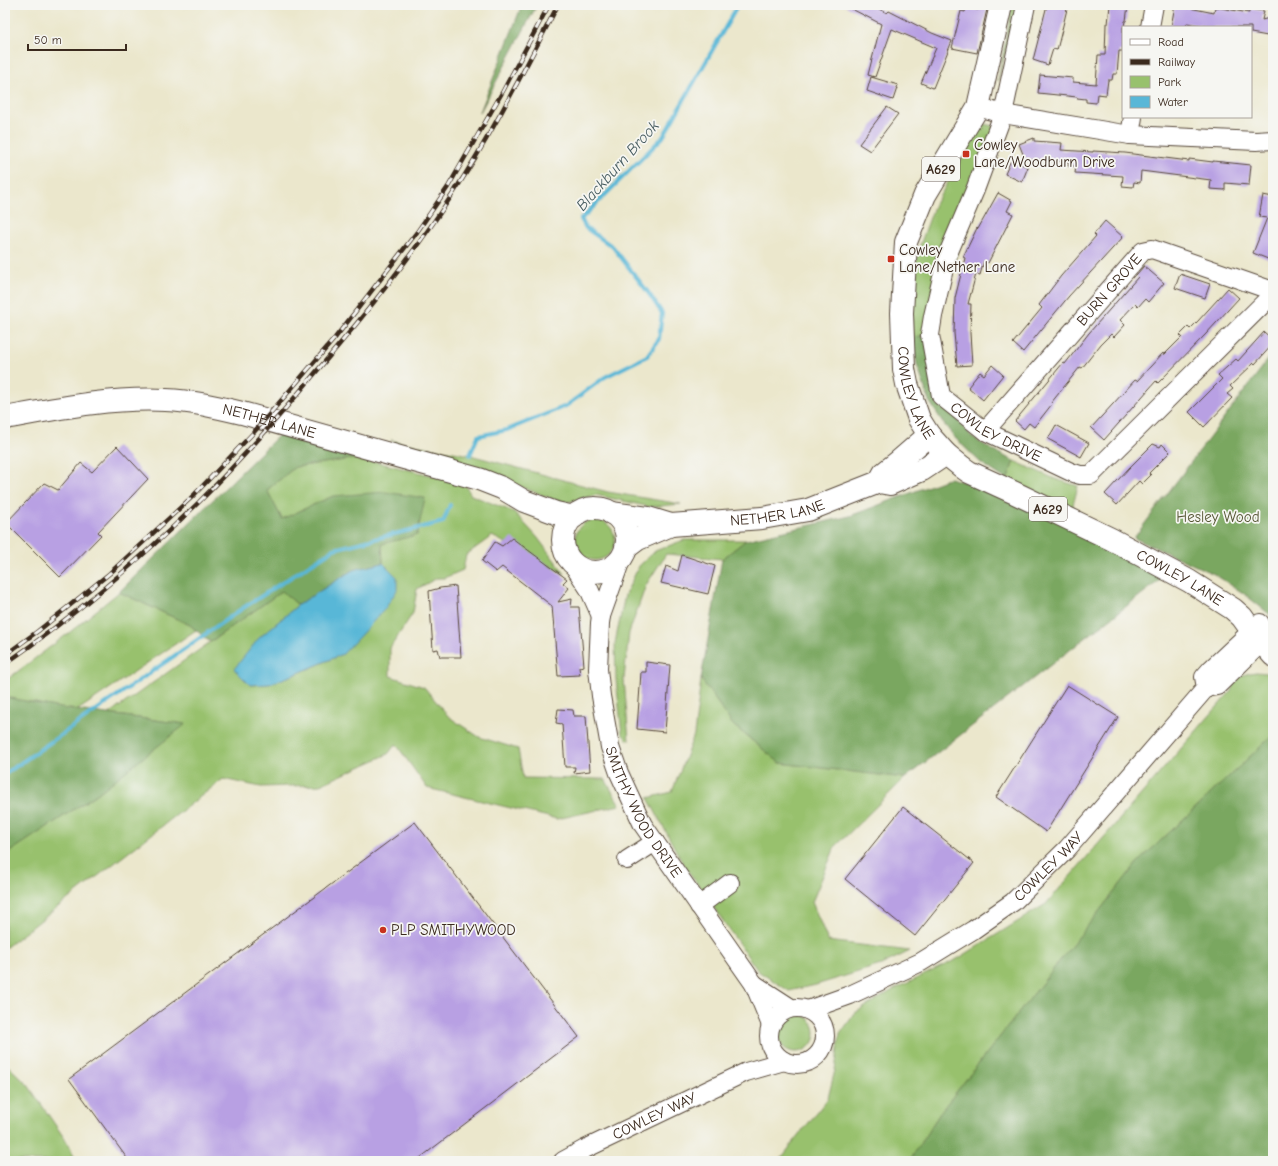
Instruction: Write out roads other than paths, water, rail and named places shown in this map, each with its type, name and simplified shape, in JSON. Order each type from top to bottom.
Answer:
[{"type":"main road","name":"COWLEY LANE","points":[[1001,5],[978,107],[925,195],[906,242],[902,313],[904,369],[907,384],[919,419],[929,435],[946,454],[969,472],[1111,539],[1196,585],[1234,609],[1262,633]]},
{"type":"main road","name":"NETHER LANE","points":[[5,418],[68,406],[125,399],[168,400],[206,404],[478,479],[502,488],[524,501],[556,513],[574,517]]},
{"type":"main road","name":"NETHER LANE","points":[[879,482],[884,473],[929,435]]},
{"type":"main road","name":"NETHER LANE","points":[[624,553],[638,539],[670,525],[762,518],[808,510],[879,482],[890,484],[922,470],[946,454]]},
{"type":"main road","name":"NETHER LANE","points":[[524,501],[555,536],[567,555]]},
{"type":"main road","points":[[592,508],[602,509],[611,513],[619,520],[624,528],[627,538],[624,553],[615,565],[606,570],[597,572],[586,571],[577,567],[567,555],[563,542],[564,532],[574,517],[582,511],[592,508]]},
{"type":"main road","name":"NETHER LANE","points":[[611,513],[648,518],[670,525]]},
{"type":"street","name":"COWLEY DRIVE","points":[[1026,5],[1003,114],[976,190],[947,256],[933,316],[930,335],[941,396],[985,431],[1071,472],[1080,475],[1091,475],[1273,294]]},
{"type":"street","points":[[1150,26],[1154,5]]},
{"type":"street","points":[[978,107],[1003,114],[1130,136],[1256,141],[1273,140]]},
{"type":"street","points":[[1130,136],[1134,118]]},
{"type":"street","name":"BURN GROVE","points":[[985,431],[1142,251],[1152,249],[1273,291]]},
{"type":"street","name":"SMITHY WOOD DRIVE","points":[[624,553],[601,616],[598,669],[610,747],[619,773],[643,825],[754,984],[770,1025]]},
{"type":"street","name":"SMITHY WOOD DRIVE","points":[[567,555],[590,592],[601,616]]},
{"type":"street","name":"COWLEY WAY","points":[[799,1009],[850,995],[921,962],[973,930],[1012,902],[1067,849],[1206,688],[1217,686],[1262,633]]},
{"type":"street","points":[[627,860],[655,842]]},
{"type":"street","points":[[699,906],[730,883]]},
{"type":"street","name":"SMITHY WOOD DRIVE","points":[[754,984],[799,1009]]},
{"type":"street","name":"COWLEY WAY","points":[[824,1028],[850,995]]},
{"type":"street","points":[[799,1009],[816,1015],[824,1028],[824,1042],[818,1055],[806,1062],[797,1064],[790,1063],[784,1061],[773,1052],[768,1037],[770,1025],[776,1016],[782,1012],[799,1009]]},
{"type":"street","name":"COWLEY WAY","points":[[746,1072],[769,1042]]},
{"type":"street","name":"COWLEY WAY","points":[[564,1161],[585,1149],[746,1072],[784,1061]]},
{"type":"water","points":[[383,563],[397,577],[397,590],[385,609],[343,654],[269,684],[250,685],[234,669],[259,638],[298,605],[353,570]]},
{"type":"waterway","name":"Blackburn Brook","points":[[470,455],[478,436],[507,430],[566,406],[605,377],[647,356],[659,339],[662,313],[613,247],[586,228],[581,219],[663,137],[738,5]]},
{"type":"waterway","points":[[5,774],[240,610],[334,549],[443,522],[450,505]]},
{"type":"railway","points":[[5,655],[38,631],[110,573],[193,496],[254,432],[335,338],[417,232],[448,187],[503,91],[549,5]]},
{"type":"railway","points":[[5,664],[56,627],[129,567],[199,502],[288,406],[370,307],[405,262],[454,192],[495,123],[558,5]]},
{"type":"place","name":"Cowley Lane/Woodburn Drive","points":[[966,154]]},
{"type":"place","name":"Cowley Lane/Nether Lane","points":[[891,259]]},
{"type":"place","name":"PLP SMITHYWOOD","points":[[383,930]]},
{"type":"park label","name":"Hesley Wood","points":[[1218,517]]}]
